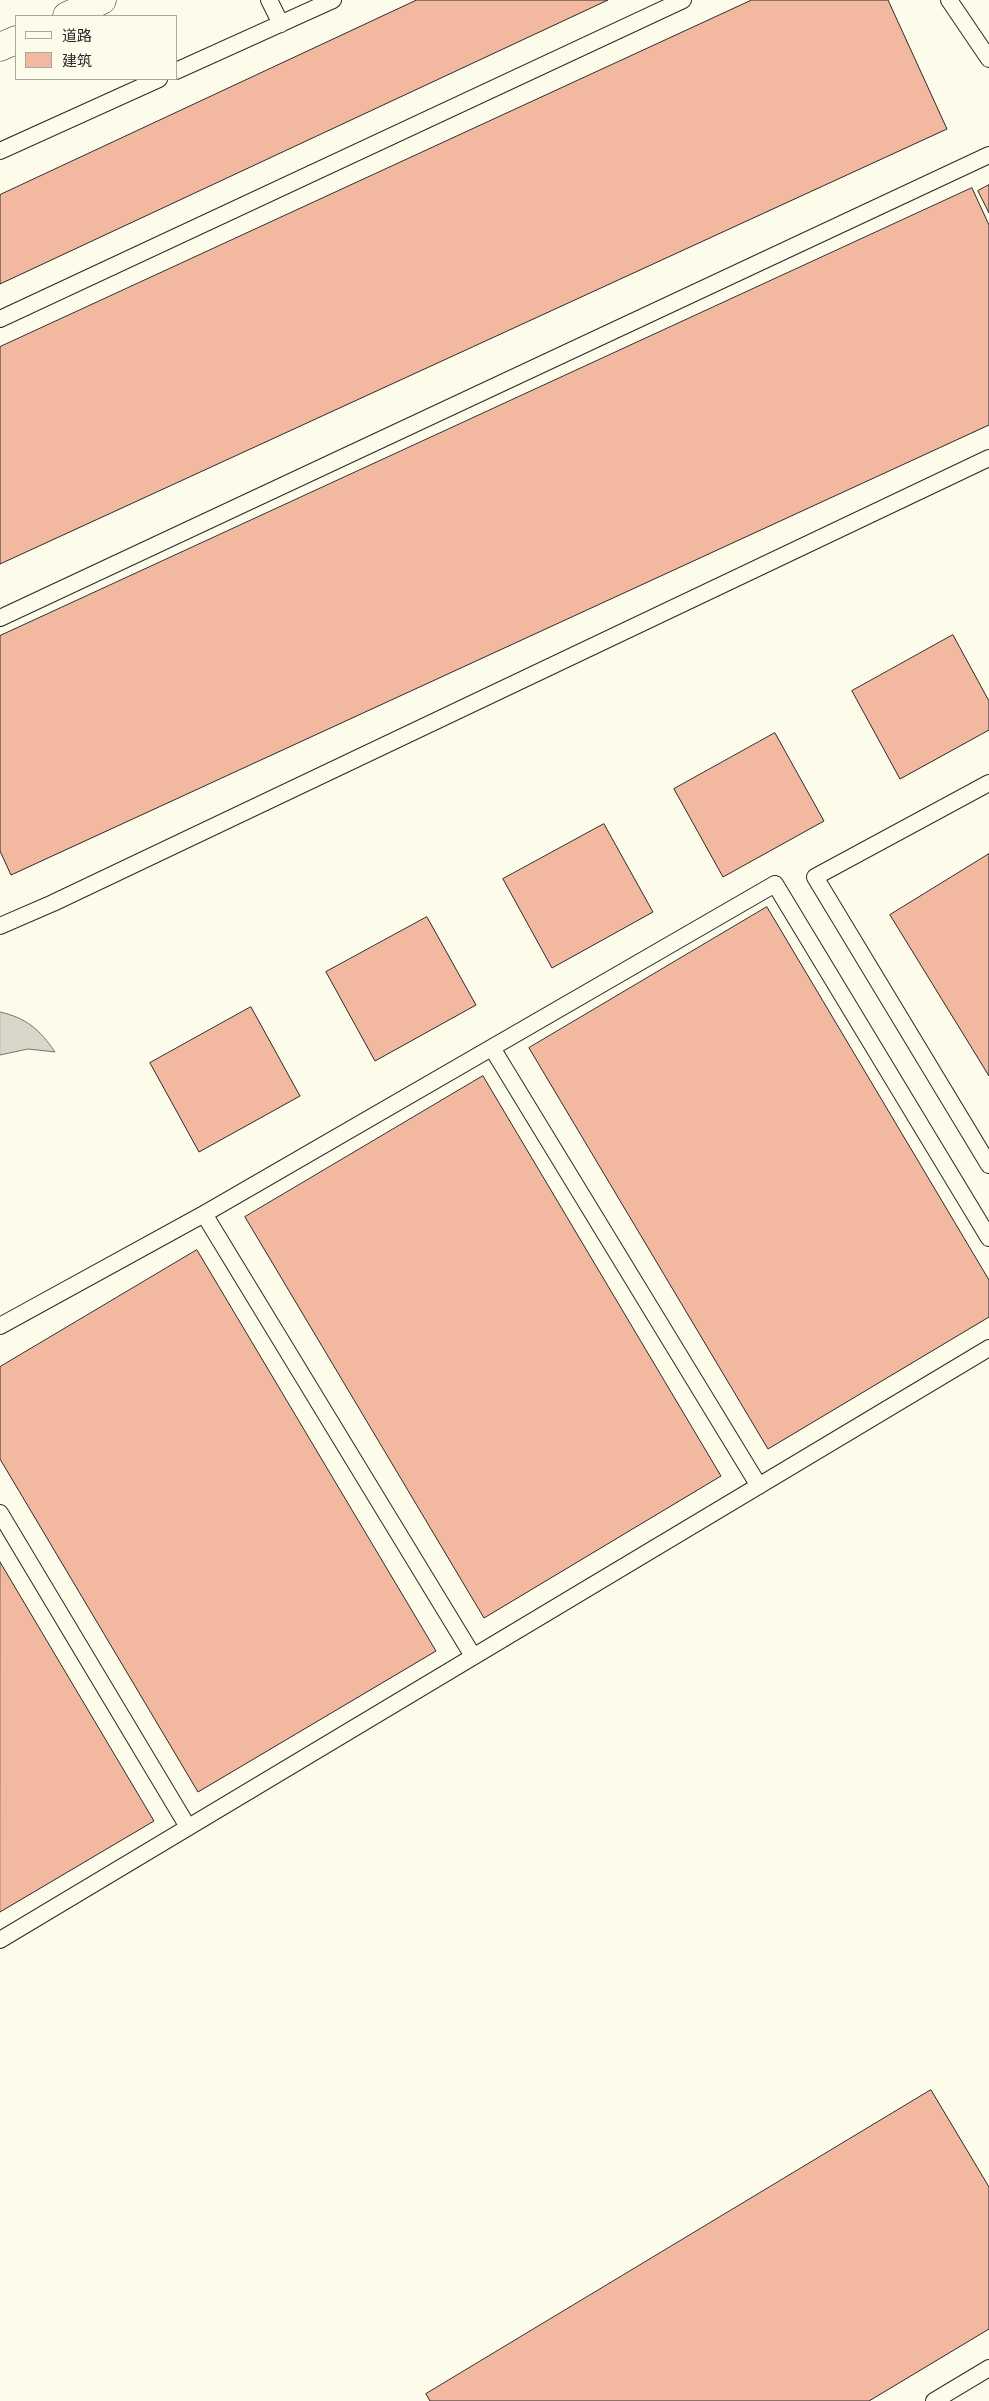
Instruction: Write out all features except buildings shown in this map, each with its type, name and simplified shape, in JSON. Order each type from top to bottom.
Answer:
[{"type":"street","points":[[69,15],[102,0]]},
{"type":"street","points":[[0,48],[15,40]]},
{"type":"lane","points":[[269,0],[280,24]]},
{"type":"lane","points":[[178,70],[334,0]]},
{"type":"lane","points":[[0,319],[683,0]]},
{"type":"lane","points":[[949,0],[989,59]]},
{"type":"lane","points":[[0,151],[157,80]]},
{"type":"lane","points":[[0,618],[989,155]]},
{"type":"lane","points":[[0,926],[80,890],[989,458]]},
{"type":"lane","points":[[989,783],[815,877],[989,1165]]},
{"type":"lane","points":[[0,1326],[204,1214],[776,884],[989,1238]]},
{"type":"lane","points":[[492,1048],[758,1486]]},
{"type":"lane","points":[[204,1214],[474,1656]]},
{"type":"lane","points":[[0,1940],[989,1348]]},
{"type":"lane","points":[[0,1513],[188,1827]]},
{"type":"lane","points":[[934,2401],[989,2368]]},
{"type":"shaded area","points":[[0,1012],[25,1021],[32,1026],[44,1037],[55,1052],[28,1049],[0,1055]]}]
